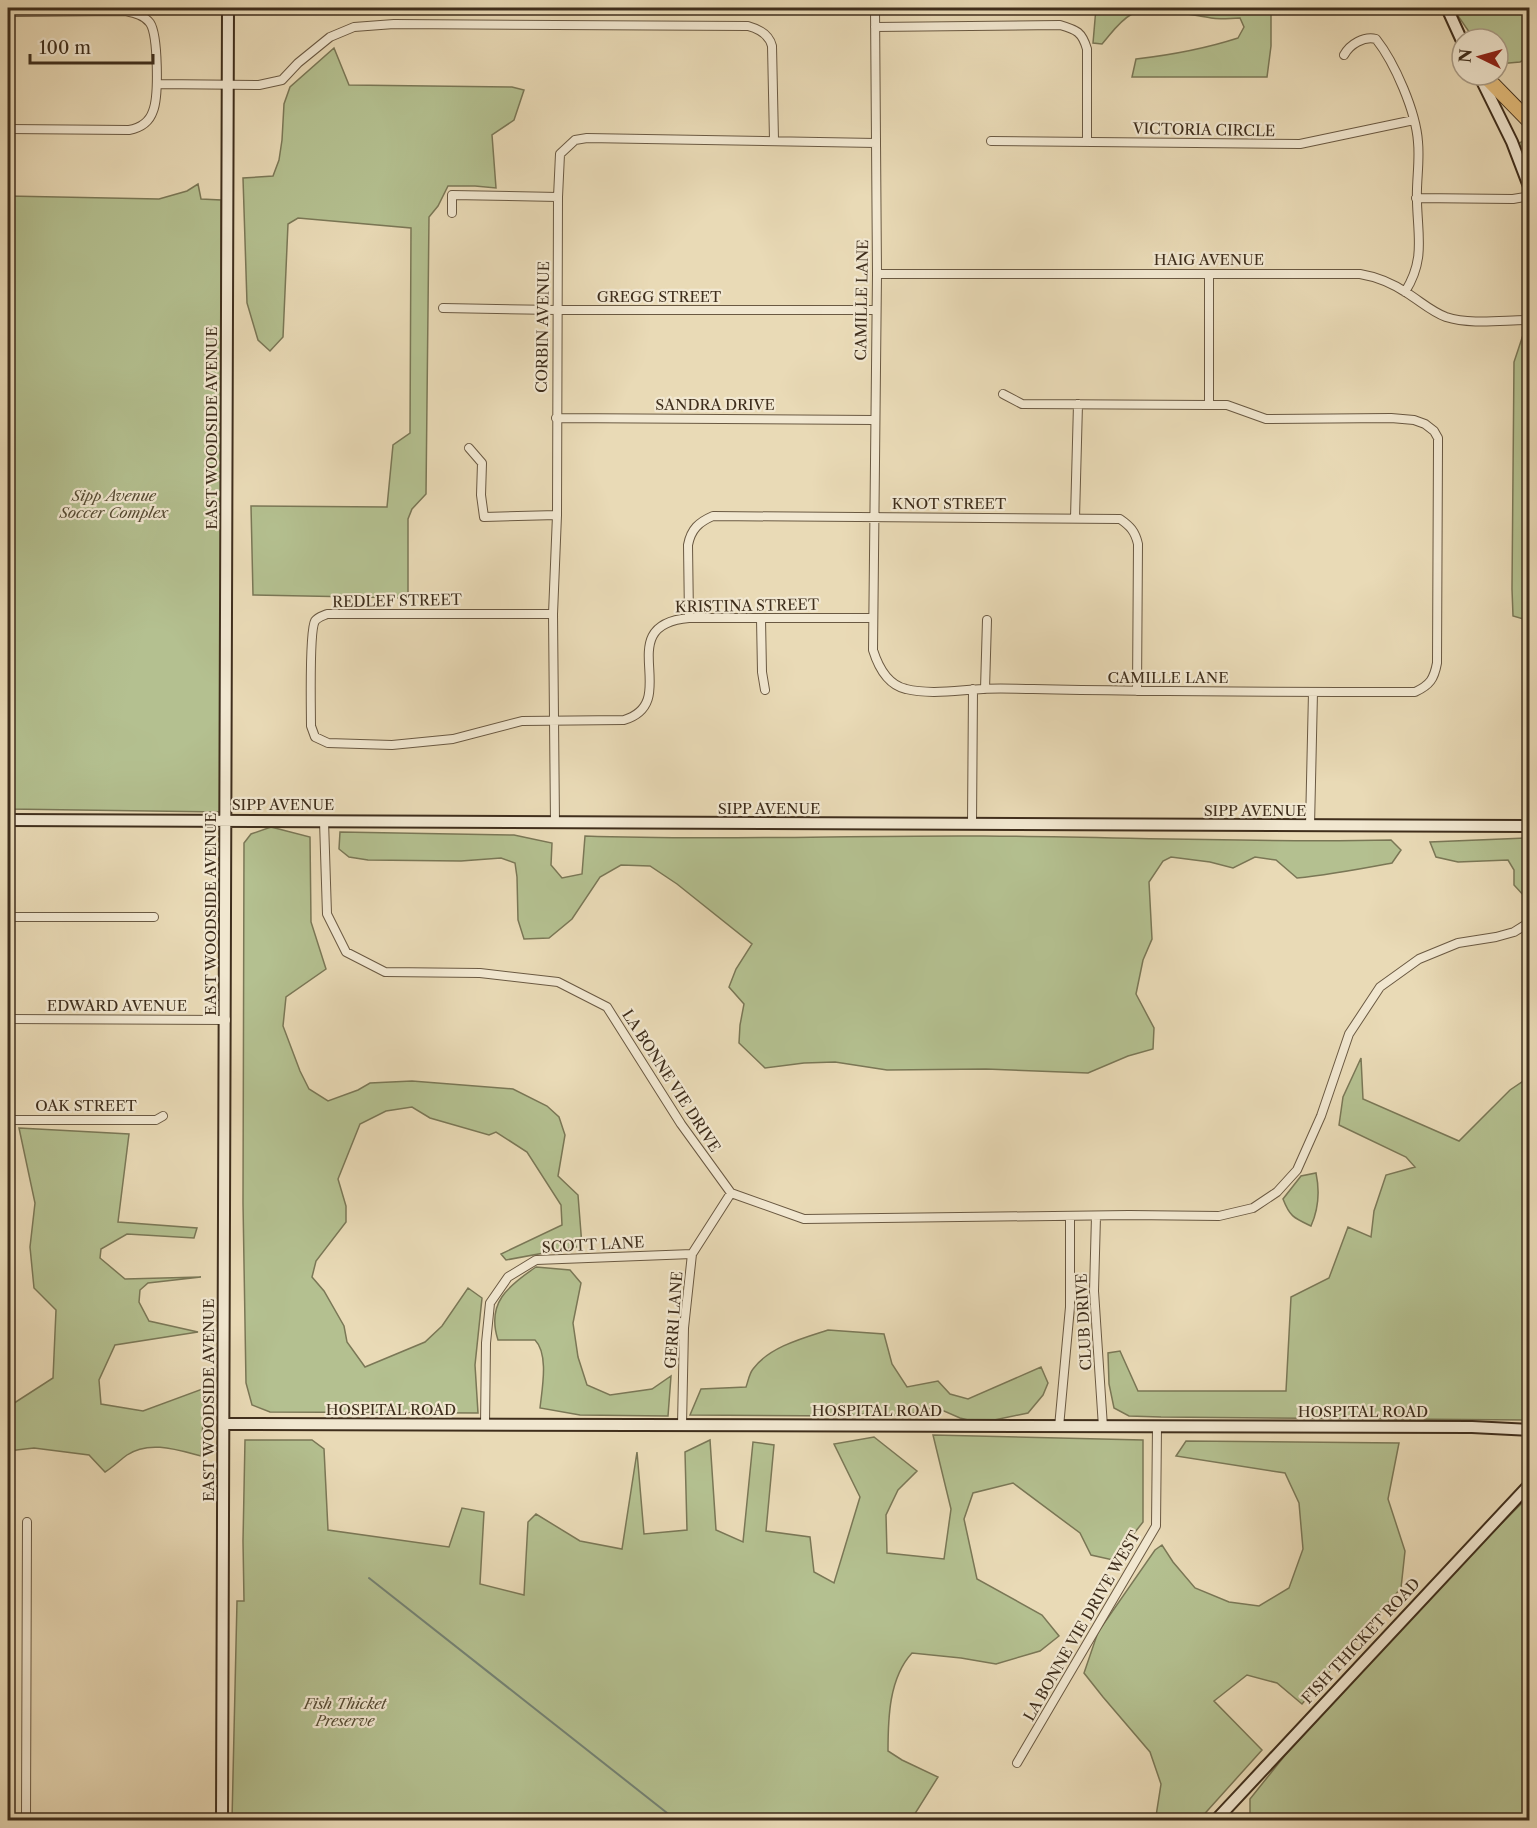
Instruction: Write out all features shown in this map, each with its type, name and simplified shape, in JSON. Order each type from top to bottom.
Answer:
[{"type":"highway","points":[[1496,87],[1530,122]]},
{"type":"street","name":"EAST WOODSIDE AVENUE","points":[[222,1821],[228,8]]},
{"type":"street","name":"CAMILLE LANE","points":[[875,8],[877,274],[874,420],[876,517],[872,618],[873,650],[876,662],[891,681],[904,689],[918,691],[985,688],[1414,692],[1427,686],[1434,677],[1437,663],[1438,438],[1425,423],[1391,418],[1266,419],[1227,405],[1022,404],[1003,394]]},
{"type":"street","points":[[1447,8],[1456,27]]},
{"type":"street","points":[[8,12],[125,11],[139,14],[149,22],[154,33],[157,84],[154,111],[140,128],[129,130],[8,129]]},
{"type":"street","points":[[157,84],[259,85],[282,80],[323,42],[354,27],[394,24],[748,26],[757,28],[770,38],[772,46],[774,140]]},
{"type":"street","points":[[875,27],[1060,25],[1073,28],[1083,37],[1086,49],[1088,141]]},
{"type":"street","points":[[1344,55],[1349,46],[1372,38],[1376,39],[1400,81],[1414,120],[1418,141],[1416,198],[1419,251],[1414,277],[1405,292]]},
{"type":"street","points":[[1485,87],[1512,142],[1530,189]]},
{"type":"street","name":"VICTORIA CIRCLE","points":[[992,141],[1300,144],[1414,120]]},
{"type":"street","name":"CORBIN AVENUE","points":[[555,823],[554,614],[560,154],[575,140],[587,138],[876,143]]},
{"type":"street","points":[[452,213],[452,195],[558,197]]},
{"type":"street","points":[[1416,198],[1513,199],[1530,196]]},
{"type":"street","name":"HAIG AVENUE","points":[[877,274],[1360,274],[1378,277],[1434,312],[1448,318],[1464,321],[1530,321]]},
{"type":"street","points":[[1209,274],[1209,405]]},
{"type":"street","name":"GREGG STREET","points":[[443,308],[876,310]]},
{"type":"street","points":[[1076,518],[1078,404]]},
{"type":"street","name":"SANDRA DRIVE","points":[[556,418],[874,420]]},
{"type":"street","points":[[469,448],[482,463],[481,495],[484,516],[557,515]]},
{"type":"street","name":"KNOT STREET","points":[[689,618],[688,544],[694,528],[713,516],[1120,519],[1130,525],[1138,544],[1137,691]]},
{"type":"street","name":"REDLEF STREET","points":[[554,614],[338,614],[321,616],[315,622],[313,629],[311,726],[315,737],[328,743],[392,745],[453,739],[522,721],[554,720]]},
{"type":"street","name":"KRISTINA STREET","points":[[554,720],[624,720],[634,717],[644,709],[648,698],[649,649],[656,630],[664,623],[689,618],[872,618]]},
{"type":"street","points":[[761,619],[762,672],[765,690]]},
{"type":"street","points":[[985,688],[987,620]]},
{"type":"street","points":[[972,689],[972,824]]},
{"type":"street","points":[[1310,826],[1313,692]]},
{"type":"street","name":"SIPP AVENUE","points":[[8,820],[1530,826]]},
{"type":"street","name":"LA BONNE VIE DRIVE","points":[[324,820],[327,914],[346,952],[385,972],[480,972],[558,981],[607,1007],[681,1124],[731,1193]]},
{"type":"street","points":[[8,917],[153,917]]},
{"type":"street","points":[[731,1193],[804,1219],[1219,1216],[1253,1208],[1277,1192],[1297,1170],[1322,1116],[1349,1034],[1380,987],[1419,959],[1458,943],[1514,932],[1530,922]]},
{"type":"street","name":"EDWARD AVENUE","points":[[8,1019],[226,1020]]},
{"type":"street","name":"OAK STREET","points":[[8,1120],[156,1120],[163,1116]]},
{"type":"street","name":"GERRI LANE","points":[[682,1425],[684,1328],[692,1254],[731,1193]]},
{"type":"street","points":[[1059,1426],[1070,1307],[1070,1216]]},
{"type":"street","name":"CLUB DRIVE","points":[[1096,1216],[1094,1291],[1103,1427]]},
{"type":"street","name":"SCOTT LANE","points":[[486,1425],[486,1343],[490,1303],[508,1277],[536,1260],[692,1254]]},
{"type":"street","name":"HOSPITAL ROAD","points":[[224,1424],[1472,1427],[1530,1430]]},
{"type":"street","name":"LA BONNE VIE DRIVE WEST","points":[[1017,1763],[1156,1526],[1157,1426]]},
{"type":"street","name":"FISH THICKET ROAD","points":[[1216,1821],[1530,1484]]},
{"type":"street","points":[[26,1819],[27,1522]]},
{"type":"street","points":[[8,1818],[115,1821]]},
{"type":"green space","points":[[1096,8],[1271,8],[1271,46],[1267,77],[1132,77],[1136,59],[1187,51],[1238,38],[1244,27],[1240,18],[1218,19],[1171,12],[1140,11],[1123,20],[1102,44],[1093,43]]},
{"type":"green space","points":[[1454,8],[1528,8],[1529,57],[1520,62],[1510,63],[1510,27],[1466,27]]},
{"type":"green space","points":[[334,48],[349,85],[512,87],[524,90],[514,120],[492,135],[496,188],[448,186],[438,206],[429,217],[426,494],[412,509],[408,519],[408,598],[253,595],[251,506],[387,507],[393,445],[410,433],[411,228],[298,218],[288,224],[283,337],[270,351],[258,340],[247,303],[243,178],[273,176],[279,160],[284,104],[290,87]]},
{"type":"green space","points":[[1529,137],[1529,182],[1518,144]]},
{"type":"green space","name":"Sipp Avenue Soccer Complex","points":[[198,184],[201,199],[221,200],[221,812],[8,809],[8,196],[159,199],[187,191]]},
{"type":"green space","points":[[1523,335],[1530,335],[1530,621],[1513,616],[1512,589],[1514,362]]},
{"type":"green space","points":[[271,827],[310,837],[311,922],[326,969],[286,997],[283,1026],[309,1089],[328,1101],[370,1083],[412,1081],[513,1089],[547,1106],[559,1117],[565,1135],[558,1176],[578,1195],[582,1246],[506,1260],[501,1254],[562,1225],[561,1205],[527,1152],[496,1132],[489,1135],[430,1118],[412,1107],[386,1111],[360,1124],[338,1179],[346,1206],[346,1222],[316,1261],[312,1277],[324,1291],[344,1326],[347,1342],[365,1367],[425,1342],[442,1326],[468,1288],[482,1298],[475,1365],[478,1413],[270,1412],[252,1405],[246,1383],[243,1203],[244,843],[251,834]]},
{"type":"green space","points":[[340,832],[514,835],[552,843],[551,865],[562,878],[582,874],[585,836],[685,838],[984,836],[1391,840],[1401,850],[1392,863],[1297,878],[1276,860],[1255,857],[1233,868],[1210,862],[1171,857],[1163,861],[1149,882],[1152,939],[1143,960],[1136,994],[1154,1028],[1153,1049],[1128,1056],[1088,1073],[986,1069],[887,1070],[835,1062],[765,1068],[739,1043],[744,1004],[729,987],[736,969],[752,944],[677,884],[650,866],[621,865],[600,877],[572,919],[549,938],[524,939],[518,920],[515,863],[501,858],[461,861],[368,860],[349,857],[339,849]]},
{"type":"green space","points":[[1529,838],[1529,896],[1526,898],[1514,885],[1514,870],[1508,860],[1458,862],[1436,857],[1430,842]]},
{"type":"green space","points":[[1361,1058],[1363,1099],[1459,1141],[1510,1090],[1529,1077],[1529,1420],[1161,1417],[1129,1416],[1114,1408],[1109,1384],[1108,1353],[1120,1351],[1138,1391],[1286,1391],[1291,1297],[1329,1278],[1348,1227],[1371,1237],[1374,1211],[1386,1175],[1415,1167],[1406,1157],[1339,1125],[1343,1097]]},
{"type":"green space","points":[[19,1128],[129,1134],[118,1222],[197,1228],[194,1238],[127,1234],[101,1249],[100,1258],[125,1279],[201,1277],[148,1283],[140,1290],[139,1302],[149,1321],[198,1332],[115,1345],[99,1380],[101,1404],[143,1411],[205,1388],[201,1456],[164,1448],[145,1448],[127,1455],[105,1472],[89,1455],[34,1448],[8,1451],[8,1407],[53,1378],[56,1310],[34,1288],[30,1247],[35,1203]]},
{"type":"green space","points":[[1316,1173],[1318,1200],[1311,1226],[1293,1216],[1283,1199],[1301,1176]]},
{"type":"green space","points":[[536,1267],[570,1270],[581,1283],[573,1323],[578,1357],[587,1385],[610,1395],[652,1389],[671,1376],[668,1416],[580,1415],[540,1408],[544,1372],[539,1346],[535,1340],[498,1340],[495,1327],[497,1306],[502,1297],[517,1281]]},
{"type":"green space","points":[[828,1330],[884,1334],[892,1364],[907,1387],[938,1381],[950,1394],[968,1399],[1041,1367],[1048,1383],[1043,1395],[1028,1413],[980,1423],[960,1418],[935,1407],[920,1412],[881,1417],[865,1414],[845,1416],[690,1415],[701,1389],[746,1387],[752,1371],[768,1355],[787,1344]]},
{"type":"green space","name":"Fish Thicket Preserve","points":[[933,1435],[1143,1440],[1143,1522],[1113,1560],[1091,1555],[1080,1533],[1013,1483],[973,1493],[964,1519],[977,1579],[1042,1615],[1059,1636],[1040,1651],[996,1664],[912,1653],[904,1663],[894,1686],[888,1751],[938,1777],[911,1820],[232,1820],[237,1601],[244,1601],[245,1440],[312,1440],[324,1449],[328,1530],[449,1547],[462,1508],[484,1512],[480,1584],[524,1595],[528,1522],[536,1514],[580,1541],[622,1549],[637,1452],[644,1534],[687,1530],[685,1452],[710,1440],[716,1530],[743,1542],[753,1442],[774,1445],[766,1531],[810,1537],[814,1572],[834,1583],[860,1497],[834,1444],[874,1437],[917,1471],[898,1490],[886,1515],[887,1553],[944,1559],[951,1509]]},
{"type":"green space","points":[[1186,1441],[1399,1443],[1388,1499],[1405,1551],[1401,1588],[1302,1704],[1277,1683],[1247,1675],[1214,1701],[1262,1750],[1199,1820],[1151,1820],[1156,1816],[1161,1784],[1150,1752],[1084,1673],[1098,1632],[1155,1550],[1162,1545],[1195,1588],[1229,1602],[1259,1606],[1289,1588],[1303,1549],[1299,1503],[1285,1473],[1176,1456]]},
{"type":"green space","points":[[1529,1496],[1529,1820],[1250,1820],[1250,1799],[1286,1754],[1468,1557]]},
{"type":"waterway","points":[[369,1578],[676,1820]]}]
